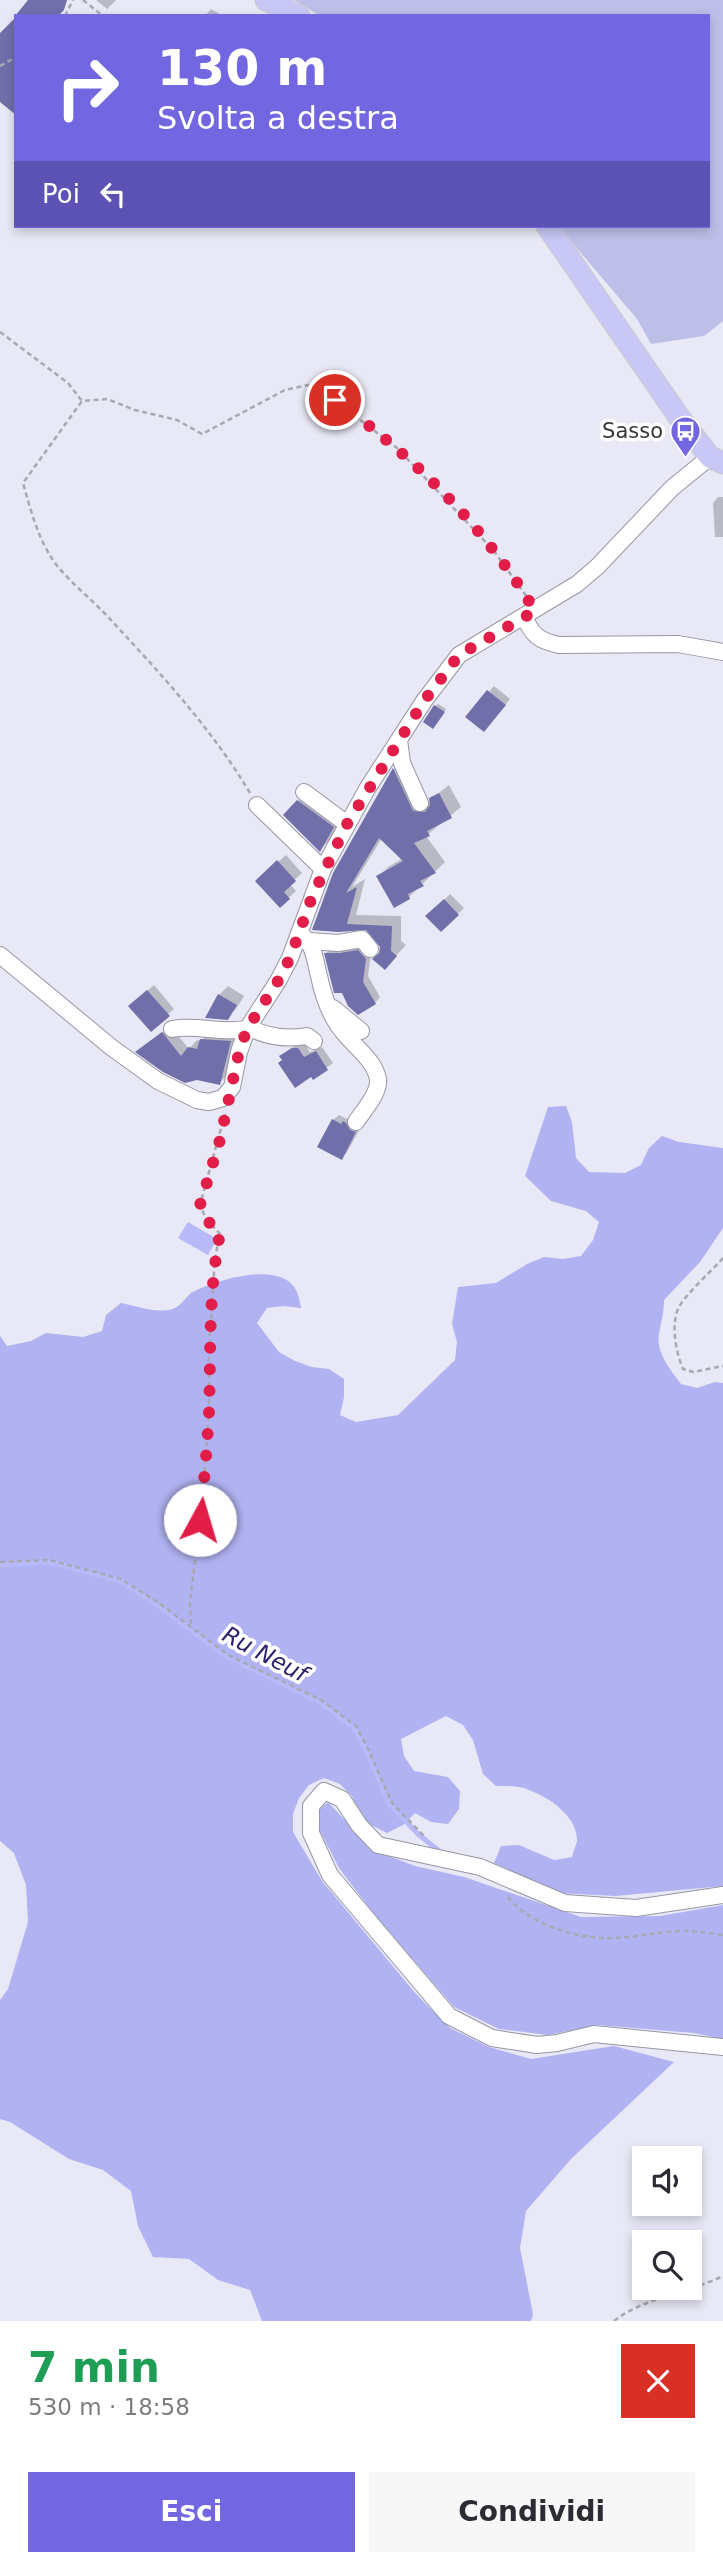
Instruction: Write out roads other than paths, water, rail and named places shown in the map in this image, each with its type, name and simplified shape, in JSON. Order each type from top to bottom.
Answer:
[{"type":"main road","points":[[266,0],[295,14]]},
{"type":"main road","points":[[548,228],[679,417],[717,460]]},
{"type":"street","points":[[0,955],[111,1047],[158,1081],[197,1100],[209,1102],[223,1098],[232,1087],[247,1028],[304,937],[323,869],[398,740],[459,655],[577,584],[597,567],[672,488],[717,460]]},
{"type":"street","points":[[530,614],[530,632],[544,642],[559,645],[678,643],[723,652]]},
{"type":"street","points":[[398,740],[402,762],[420,803]]},
{"type":"street","points":[[304,792],[347,824]]},
{"type":"street","points":[[257,805],[323,869]]},
{"type":"street","points":[[304,937],[338,943],[362,939],[370,949]]},
{"type":"street","points":[[304,937],[328,1004],[344,1035],[373,1067],[377,1078],[377,1089],[356,1122]]},
{"type":"street","points":[[328,1004],[361,1031]]},
{"type":"street","points":[[172,1029],[187,1026],[218,1031],[247,1028],[265,1035],[294,1038],[307,1036],[314,1041]]},
{"type":"street","points":[[723,1895],[636,1908],[565,1903],[480,1867],[378,1845],[359,1825],[342,1798],[324,1791],[312,1806],[311,1833],[330,1875],[449,2015],[492,2038],[537,2045],[594,2034],[723,2047]]},
{"type":"waterway","name":"Ru Neuf","points":[[0,1565],[50,1562],[120,1581],[227,1657],[320,1702],[354,1728],[389,1804],[419,1835],[443,1854]]},
{"type":"place","name":"Sasso","points":[[686,458]]}]
